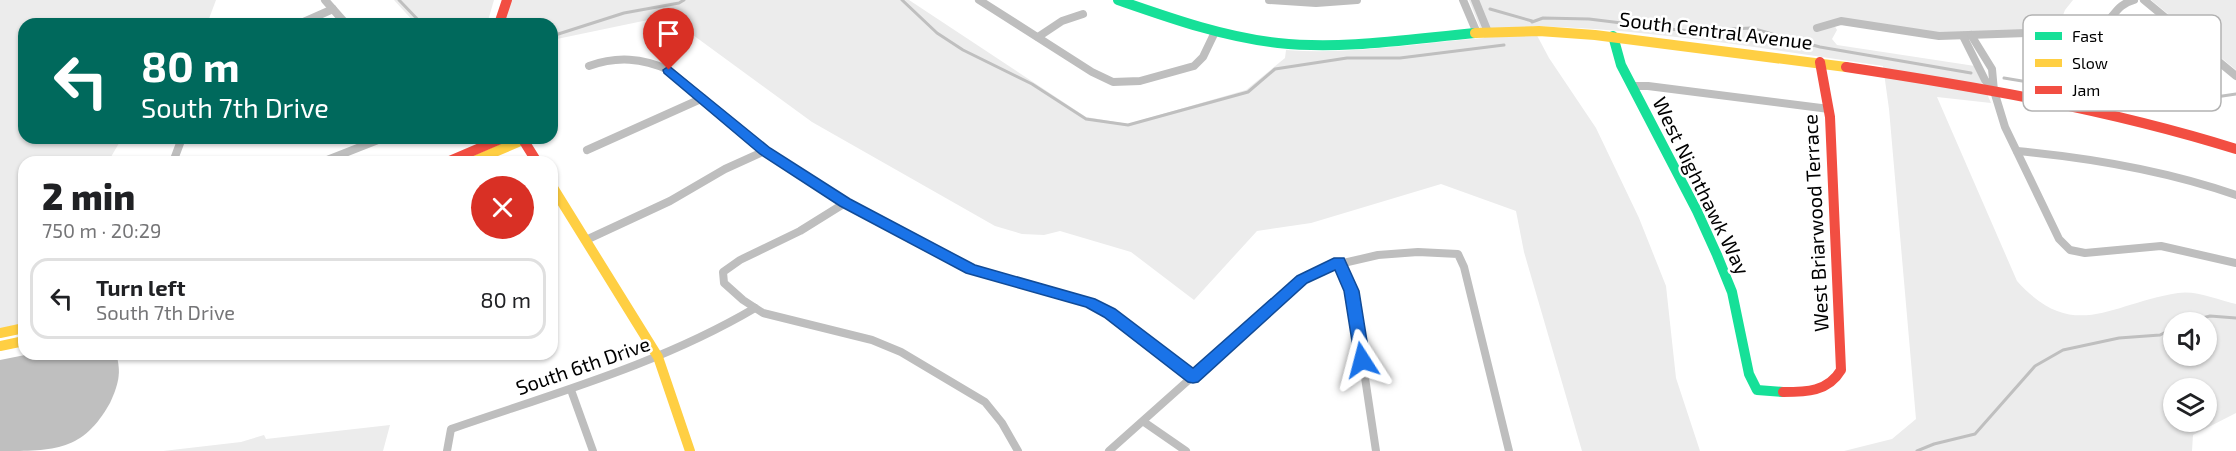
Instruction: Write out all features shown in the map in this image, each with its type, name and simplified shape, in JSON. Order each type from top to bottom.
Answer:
[{"type":"street","points":[[325,0],[341,18]]},
{"type":"street","points":[[502,18],[507,0]]},
{"type":"street","points":[[979,0],[1113,82],[1127,83],[1194,66],[1203,57],[1215,32]]},
{"type":"street","name":"South Central Avenue","points":[[1118,0],[1215,32],[1271,42],[1322,46],[1483,32],[1535,31],[1613,36],[1820,62],[2023,97]]},
{"type":"street","points":[[1269,0],[1316,3],[1357,0]]},
{"type":"street","points":[[1463,0],[1483,32]]},
{"type":"street","points":[[1475,0],[1483,32]]},
{"type":"street","points":[[2113,15],[2122,4],[2134,0]]},
{"type":"street","points":[[2144,0],[2162,15]]},
{"type":"street","points":[[313,18],[333,9]]},
{"type":"street","points":[[1038,37],[1062,21],[1083,14]]},
{"type":"street","points":[[1817,28],[1841,21],[1939,36],[2023,33]]},
{"type":"street","name":"West Nighthawk Way","points":[[1613,36],[1617,57],[1697,211],[1721,264],[1732,292],[1749,374],[1757,390],[1772,393],[1812,389],[1827,387],[1836,381]]},
{"type":"street","points":[[1967,36],[1985,80],[1994,91],[2005,127],[2059,239],[2070,250],[2085,253],[2161,246],[2236,263]]},
{"type":"street","points":[[1967,36],[1987,61],[1997,81],[1994,91]]},
{"type":"street","points":[[589,66],[604,60],[620,58],[660,66],[765,151],[845,203],[971,269],[1090,303],[1110,313],[1193,377]]},
{"type":"street","points":[[1976,60],[1987,61]]},
{"type":"street","name":"West Briarwood Terrace","points":[[1820,62],[1829,109],[1840,370],[1836,381]]},
{"type":"street","points":[[2221,64],[2236,76]]},
{"type":"street","points":[[1632,86],[1648,86],[1829,109]]},
{"type":"street","points":[[587,150],[703,99]]},
{"type":"street","name":"South Central Avenue","points":[[2093,111],[2152,123],[2236,149]]},
{"type":"street","points":[[337,156],[367,144]]},
{"type":"street","points":[[461,156],[489,144]]},
{"type":"street","points":[[484,156],[511,144]]},
{"type":"street","points":[[586,240],[670,201],[724,169],[765,151]]},
{"type":"street","points":[[2017,151],[2119,161],[2183,177],[2236,195]]},
{"type":"street","points":[[558,196],[658,357],[690,451]]},
{"type":"street","points":[[845,203],[818,222],[769,248],[732,263],[723,272],[724,283],[755,308],[781,319],[872,340],[901,352],[985,402],[1002,423],[1018,451]]},
{"type":"street","points":[[1109,451],[1302,279],[1339,262],[1417,252],[1458,254],[1464,267],[1509,451]]},
{"type":"street","points":[[1339,262],[1352,291],[1376,451]]},
{"type":"street","name":"South 6th Drive","points":[[447,451],[451,429],[615,376],[717,332],[755,308]]},
{"type":"street","points":[[0,333],[18,329]]},
{"type":"street","points":[[0,346],[18,342]]},
{"type":"street","points":[[571,390],[593,451]]},
{"type":"street","points":[[1144,422],[1186,451]]},
{"type":"shaded area","points":[[0,0],[216,0],[209,18],[18,18],[18,144],[118,144],[112,156],[18,156],[18,324],[0,329]]},
{"type":"shaded area","points":[[394,0],[494,0],[489,18],[410,18]]},
{"type":"shaded area","points":[[507,0],[909,0],[1086,117],[1128,124],[1246,90],[1285,58],[1286,50],[1360,50],[1484,38],[1469,0],[2073,0],[2063,15],[2023,15],[2023,34],[1963,36],[1833,23],[1837,30],[1832,39],[1837,45],[1975,66],[1991,103],[1937,97],[2017,281],[2038,300],[2057,311],[2075,315],[2094,314],[2185,292],[2236,304],[2236,413],[2217,423],[2217,378],[2163,378],[2163,432],[2199,432],[2193,435],[2192,451],[1844,451],[1892,439],[1916,419],[1889,109],[1883,66],[1664,35],[1532,26],[1549,58],[1596,128],[1639,218],[1666,286],[1676,378],[1700,451],[1582,451],[1524,252],[1516,211],[1441,184],[1311,223],[1257,231],[1194,300],[1131,252],[1060,231],[1044,235],[1022,234],[995,226],[812,122],[667,16],[558,39],[558,18],[501,18]]},
{"type":"shaded area","points":[[2151,0],[2236,0],[2236,70],[2221,58],[2221,15],[2169,15]]},
{"type":"shaded area","points":[[18,356],[18,360],[117,360],[119,373],[110,403],[100,419],[78,439],[52,448],[0,451],[0,360]]},
{"type":"shaded area","points":[[390,425],[383,451],[163,451],[241,442],[264,435],[266,439]]},
{"type":"waterway","points":[[399,0],[416,18]]},
{"type":"waterway","points":[[558,34],[624,13],[679,3],[684,0]]},
{"type":"waterway","points":[[902,0],[937,33],[963,50],[1032,84],[1086,119],[1128,125],[1248,92],[1275,69],[1347,58],[1400,58],[1504,45]]},
{"type":"waterway","points":[[1490,9],[1532,21]]},
{"type":"waterway","points":[[1532,22],[1543,18],[1589,19],[1711,34],[1731,29],[1751,28],[1820,47],[1971,73]]},
{"type":"waterway","points":[[2004,78],[2023,81]]},
{"type":"waterway","points":[[2221,96],[2236,94]]},
{"type":"waterway","points":[[2217,317],[2236,318]]},
{"type":"waterway","points":[[1917,451],[1934,444],[1975,434],[2035,366],[2063,350],[2119,338],[2163,334]]},
{"type":"traffic: fast","points":[[1118,0],[1217,32],[1278,43],[1351,44],[1475,33]]},
{"type":"traffic: fast","points":[[1613,36],[1621,65],[1697,211],[1732,292],[1749,374],[1757,390],[1783,392]]},
{"type":"traffic: slow","points":[[1475,33],[1539,31],[1595,35],[1846,67]]},
{"type":"traffic: slow","points":[[485,156],[514,144]]},
{"type":"traffic: slow","points":[[558,196],[658,357],[690,451]]},
{"type":"traffic: slow","points":[[0,333],[18,329]]},
{"type":"traffic: slow","points":[[0,346],[18,342]]},
{"type":"traffic: jam","points":[[501,18],[507,0]]},
{"type":"traffic: jam","points":[[1783,392],[1817,390],[1831,383],[1841,370],[1830,117],[1820,62]]},
{"type":"traffic: jam","points":[[1846,67],[2023,95]]},
{"type":"traffic: jam","points":[[2100,111],[2236,149]]},
{"type":"traffic: jam","points":[[461,156],[489,144]]},
{"type":"traffic: jam","points":[[526,144],[533,156]]},
{"type":"route","points":[[669,70],[765,151],[797,174],[845,203],[971,269],[1090,303],[1110,313],[1193,377],[1302,279],[1339,262],[1352,291],[1362,360]]}]
